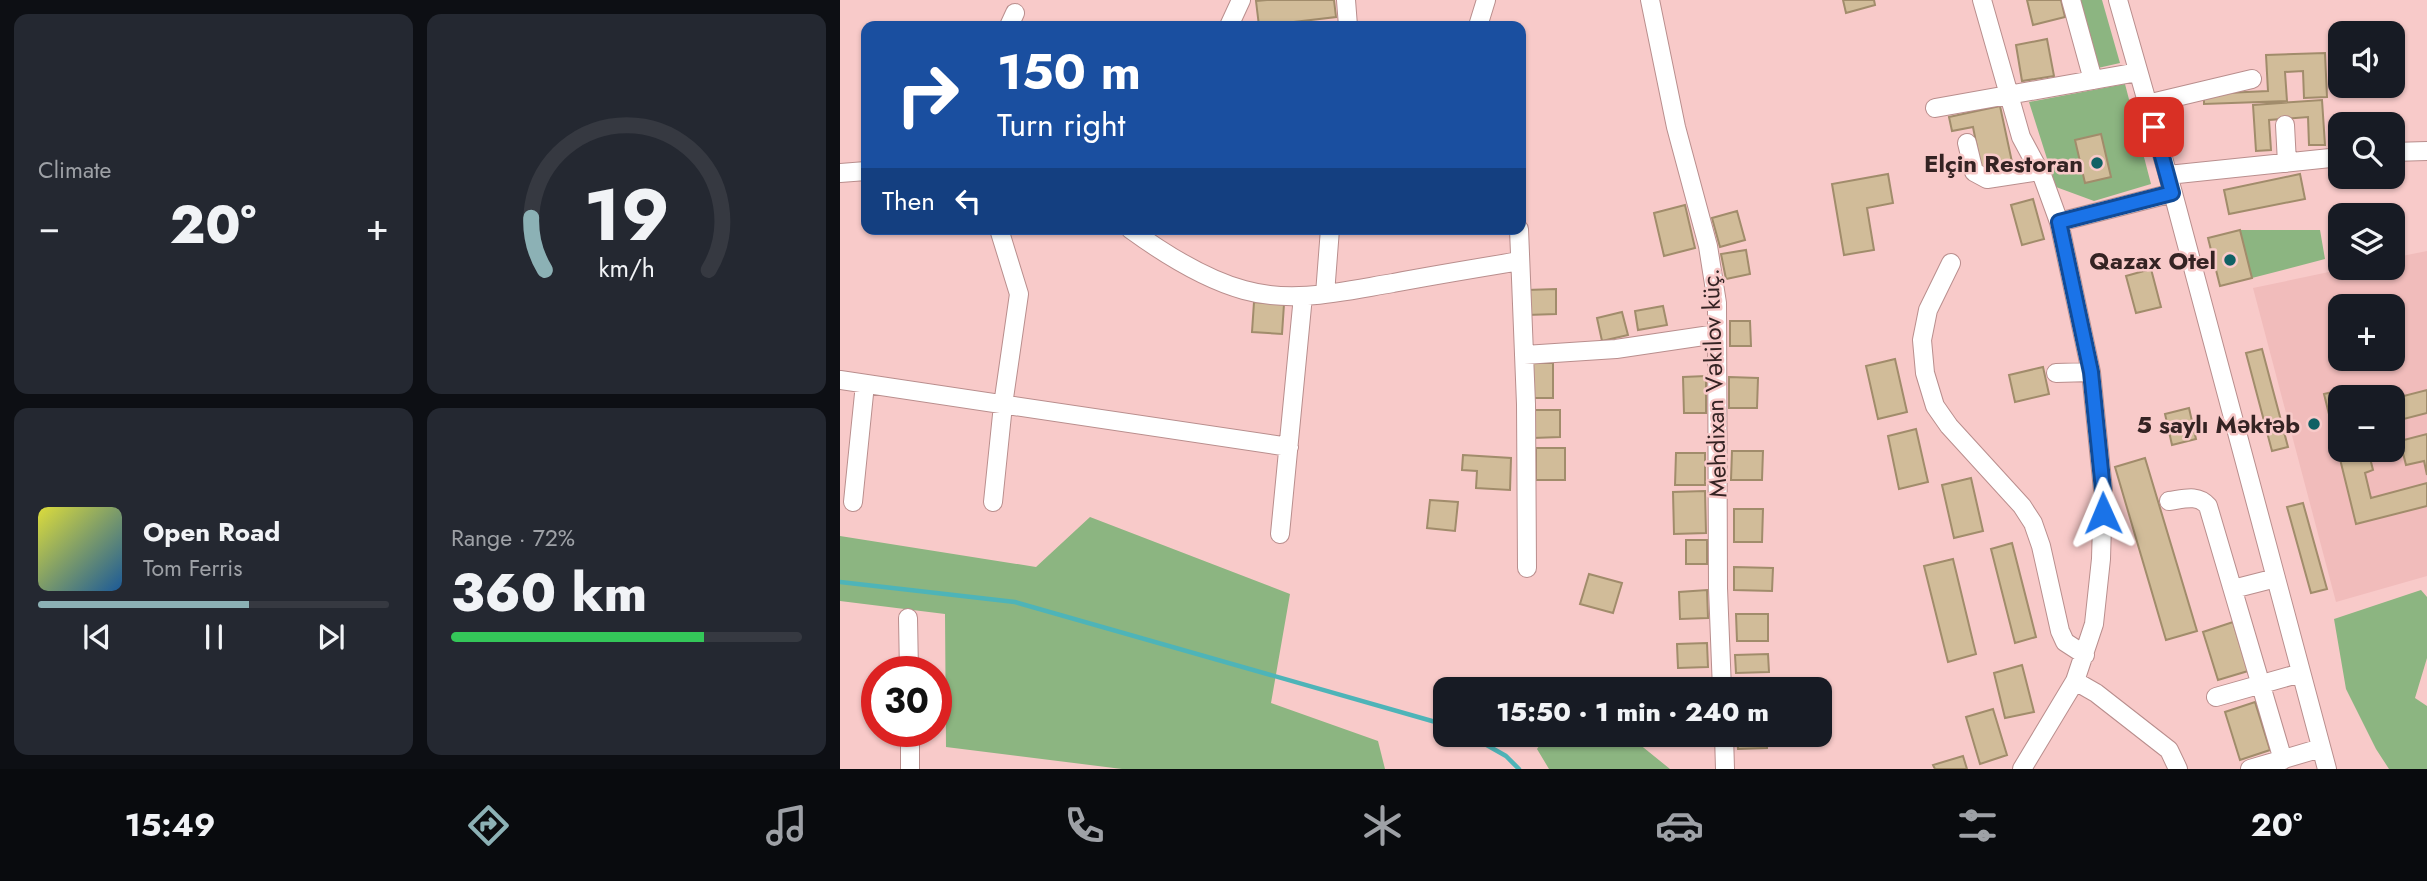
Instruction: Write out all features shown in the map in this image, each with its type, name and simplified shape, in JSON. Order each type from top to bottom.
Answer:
[{"type":"street","points":[[1231,21],[1241,0]]},
{"type":"street","points":[[1346,0],[1348,21]]},
{"type":"street","points":[[1480,21],[1486,0]]},
{"type":"street","name":"Mehdixan Vəkilov küç.","points":[[1650,0],[1676,127],[1708,246],[1717,303],[1718,588],[1721,677]]},
{"type":"street","points":[[1982,0],[2021,137],[2039,171],[2059,222],[2091,372],[2103,490],[2101,559],[2094,624],[2075,681],[2022,769]]},
{"type":"street","points":[[2071,0],[2093,80]]},
{"type":"street","points":[[2118,0],[2168,175],[2327,769]]},
{"type":"street","points":[[1935,108],[2138,72]]},
{"type":"street","points":[[2147,104],[2252,79]]},
{"type":"street","points":[[2285,125],[2287,163]]},
{"type":"street","points":[[1967,143],[1974,172],[1980,177],[1987,179],[2039,171]]},
{"type":"street","points":[[2405,152],[2427,151]]},
{"type":"street","points":[[2168,175],[2328,158]]},
{"type":"street","points":[[840,173],[861,171]]},
{"type":"street","points":[[2059,222],[2172,193]]},
{"type":"street","points":[[993,502],[1003,405],[1019,294],[1001,235]]},
{"type":"street","points":[[1138,235],[1166,255],[1244,290],[1303,296],[1520,261]]},
{"type":"street","points":[[1325,294],[1330,235]]},
{"type":"street","points":[[1519,235],[1527,568]]},
{"type":"street","points":[[1951,263],[1928,310],[1922,340],[1925,373],[1936,406],[1949,426],[2022,506],[2033,523],[2041,546],[2060,631],[2065,642],[2085,655]]},
{"type":"street","points":[[1280,534],[1303,296]]},
{"type":"street","points":[[1524,355],[1616,349],[1717,334]]},
{"type":"street","points":[[2056,373],[2091,372]]},
{"type":"street","points":[[840,380],[1289,447]]},
{"type":"street","points":[[853,502],[865,384]]},
{"type":"street","points":[[2169,501],[2196,498],[2203,500],[2208,506],[2283,760]]},
{"type":"street","points":[[2233,589],[2276,578]]},
{"type":"street","points":[[908,618],[909,656]]},
{"type":"street","points":[[2217,697],[2301,673]]},
{"type":"street","points":[[2075,681],[2096,693],[2169,750],[2178,769]]},
{"type":"street","points":[[910,747],[910,769]]},
{"type":"street","points":[[1724,747],[1725,769]]},
{"type":"street","points":[[2250,769],[2321,748]]},
{"type":"shaded area","name":"5 saylı Məktəb","points":[[2427,251],[2427,576],[2336,602],[2253,288],[2328,272],[2328,280],[2405,280],[2405,255]]},
{"type":"green space","points":[[2079,0],[2102,0],[2120,63],[2098,68]]},
{"type":"green space","points":[[2125,84],[2151,184],[2094,201],[2056,187],[2029,102]]},
{"type":"green space","points":[[2240,230],[2320,230],[2325,259],[2252,278]]},
{"type":"green space","points":[[1090,517],[1290,594],[1271,703],[1378,741],[1385,769],[1122,769],[946,747],[952,747],[952,656],[945,656],[945,614],[840,601],[840,536],[1036,567]]},
{"type":"green space","points":[[2421,590],[2427,597],[2427,658],[2415,698],[2427,706],[2427,769],[2389,769],[2346,689],[2334,619]]},
{"type":"green space","points":[[1643,747],[1670,769],[1549,769],[1537,749]]},
{"type":"building","points":[[1334,0],[1336,17],[1302,21],[1258,21],[1256,1]]},
{"type":"building","points":[[1843,0],[1874,0],[1875,5],[1846,13]]},
{"type":"building","points":[[2027,0],[2061,0],[2065,17],[2033,25]]},
{"type":"building","points":[[2047,39],[2054,76],[2022,81],[2016,45]]},
{"type":"building","points":[[2325,53],[2327,97],[2304,98],[2303,71],[2285,72],[2287,101],[2204,104],[2204,94],[2268,91],[2266,55]]},
{"type":"building","points":[[2322,100],[2325,145],[2309,145],[2308,117],[2269,120],[2271,150],[2256,151],[2253,105]]},
{"type":"building","points":[[2000,106],[2012,162],[1981,168],[1973,127],[1952,131],[1949,117]]},
{"type":"building","points":[[2101,134],[2111,177],[2085,183],[2075,140]]},
{"type":"building","points":[[1888,174],[1893,203],[1867,208],[1874,250],[1844,255],[1832,184]]},
{"type":"building","points":[[2300,174],[2305,199],[2229,214],[2224,190]]},
{"type":"building","points":[[2033,199],[2044,239],[2022,245],[2011,205]]},
{"type":"building","points":[[1685,205],[1695,248],[1664,256],[1654,213]]},
{"type":"building","points":[[1737,211],[1745,240],[1720,247],[1712,218]]},
{"type":"building","points":[[2240,230],[2252,278],[2220,286],[2208,238]]},
{"type":"building","points":[[1746,250],[1750,274],[1726,279],[1721,254]]},
{"type":"building","points":[[2151,269],[2161,307],[2136,313],[2126,276]]},
{"type":"building","points":[[1556,289],[1556,314],[1527,315],[1527,290]]},
{"type":"building","points":[[1254,302],[1284,304],[1282,334],[1252,332]]},
{"type":"building","points":[[1663,306],[1667,325],[1638,330],[1635,311]]},
{"type":"building","points":[[1622,312],[1628,335],[1602,341],[1597,318]]},
{"type":"building","points":[[1730,321],[1750,321],[1751,346],[1730,346]]},
{"type":"building","points":[[2262,349],[2288,447],[2272,451],[2246,353]]},
{"type":"building","points":[[1895,359],[1907,412],[1878,419],[1866,366]]},
{"type":"building","points":[[1530,363],[1553,363],[1553,398],[1530,398]]},
{"type":"building","points":[[2043,367],[2049,394],[2015,402],[2009,375]]},
{"type":"building","points":[[1706,376],[1706,413],[1684,413],[1683,377]]},
{"type":"building","points":[[1729,377],[1758,378],[1757,408],[1729,408]]},
{"type":"building","points":[[2427,390],[2427,413],[2405,419],[2405,396]]},
{"type":"building","points":[[2328,393],[2328,410],[2324,394]]},
{"type":"building","points":[[2189,408],[2196,439],[2172,445],[2165,414]]},
{"type":"building","points":[[1533,410],[1560,410],[1560,437],[1533,438]]},
{"type":"building","points":[[1916,429],[1928,482],[1899,489],[1888,436]]},
{"type":"building","points":[[2427,434],[2427,475],[2424,461],[2406,465],[2405,440]]},
{"type":"building","points":[[1536,448],[1565,448],[1565,480],[1536,480]]},
{"type":"building","points":[[1732,451],[1763,451],[1762,480],[1731,480]]},
{"type":"building","points":[[1676,453],[1705,453],[1705,485],[1675,485]]},
{"type":"building","points":[[1463,455],[1511,458],[1510,490],[1476,488],[1477,471],[1462,470]]},
{"type":"building","points":[[2145,458],[2197,631],[2166,640],[2115,467]]},
{"type":"building","points":[[2341,462],[2371,462],[2373,470],[2365,473],[2371,498],[2427,483],[2427,506],[2356,524]]},
{"type":"building","points":[[1971,478],[1983,531],[1954,538],[1942,485]]},
{"type":"building","points":[[1705,491],[1706,533],[1674,534],[1673,492]]},
{"type":"building","points":[[1430,500],[1458,502],[1455,531],[1427,528]]},
{"type":"building","points":[[2303,503],[2327,589],[2311,593],[2287,507]]},
{"type":"building","points":[[1734,509],[1763,509],[1762,542],[1734,542]]},
{"type":"building","points":[[1686,540],[1707,540],[1707,564],[1686,564]]},
{"type":"building","points":[[2012,543],[2036,637],[2015,643],[1991,549]]},
{"type":"building","points":[[1953,559],[1976,654],[1948,662],[1924,566]]},
{"type":"building","points":[[1734,567],[1773,568],[1772,591],[1734,590]]},
{"type":"building","points":[[1589,574],[1622,583],[1613,613],[1580,604]]},
{"type":"building","points":[[1707,590],[1708,618],[1680,619],[1679,592]]},
{"type":"building","points":[[1736,614],[1768,614],[1768,641],[1737,641]]},
{"type":"building","points":[[2233,622],[2248,671],[2218,680],[2203,632]]},
{"type":"building","points":[[1707,643],[1708,667],[1678,668],[1677,644]]},
{"type":"building","points":[[1768,654],[1769,672],[1736,673],[1735,655]]},
{"type":"building","points":[[2022,665],[2034,712],[2005,718],[1994,673]]},
{"type":"building","points":[[2255,702],[2270,750],[2240,760],[2225,712]]},
{"type":"building","points":[[1993,709],[2007,755],[1980,764],[1966,717]]},
{"type":"building","points":[[1738,747],[1767,747],[1767,748]]},
{"type":"building","points":[[1963,756],[1967,769],[1935,769],[1933,765]]},
{"type":"waterway","points":[[840,582],[1015,602],[1433,721]]},
{"type":"waterway","points":[[1490,747],[1506,756],[1519,769]]},
{"type":"place","name":"Elçin Restoran","points":[[2097,163]]},
{"type":"place","name":"Qazax Otel","points":[[2230,260]]},
{"type":"place","name":"5 saylı Məktəb","points":[[2314,424]]},
{"type":"route","points":[[2103,513],[2091,372],[2059,222],[2172,193],[2154,127]]}]
